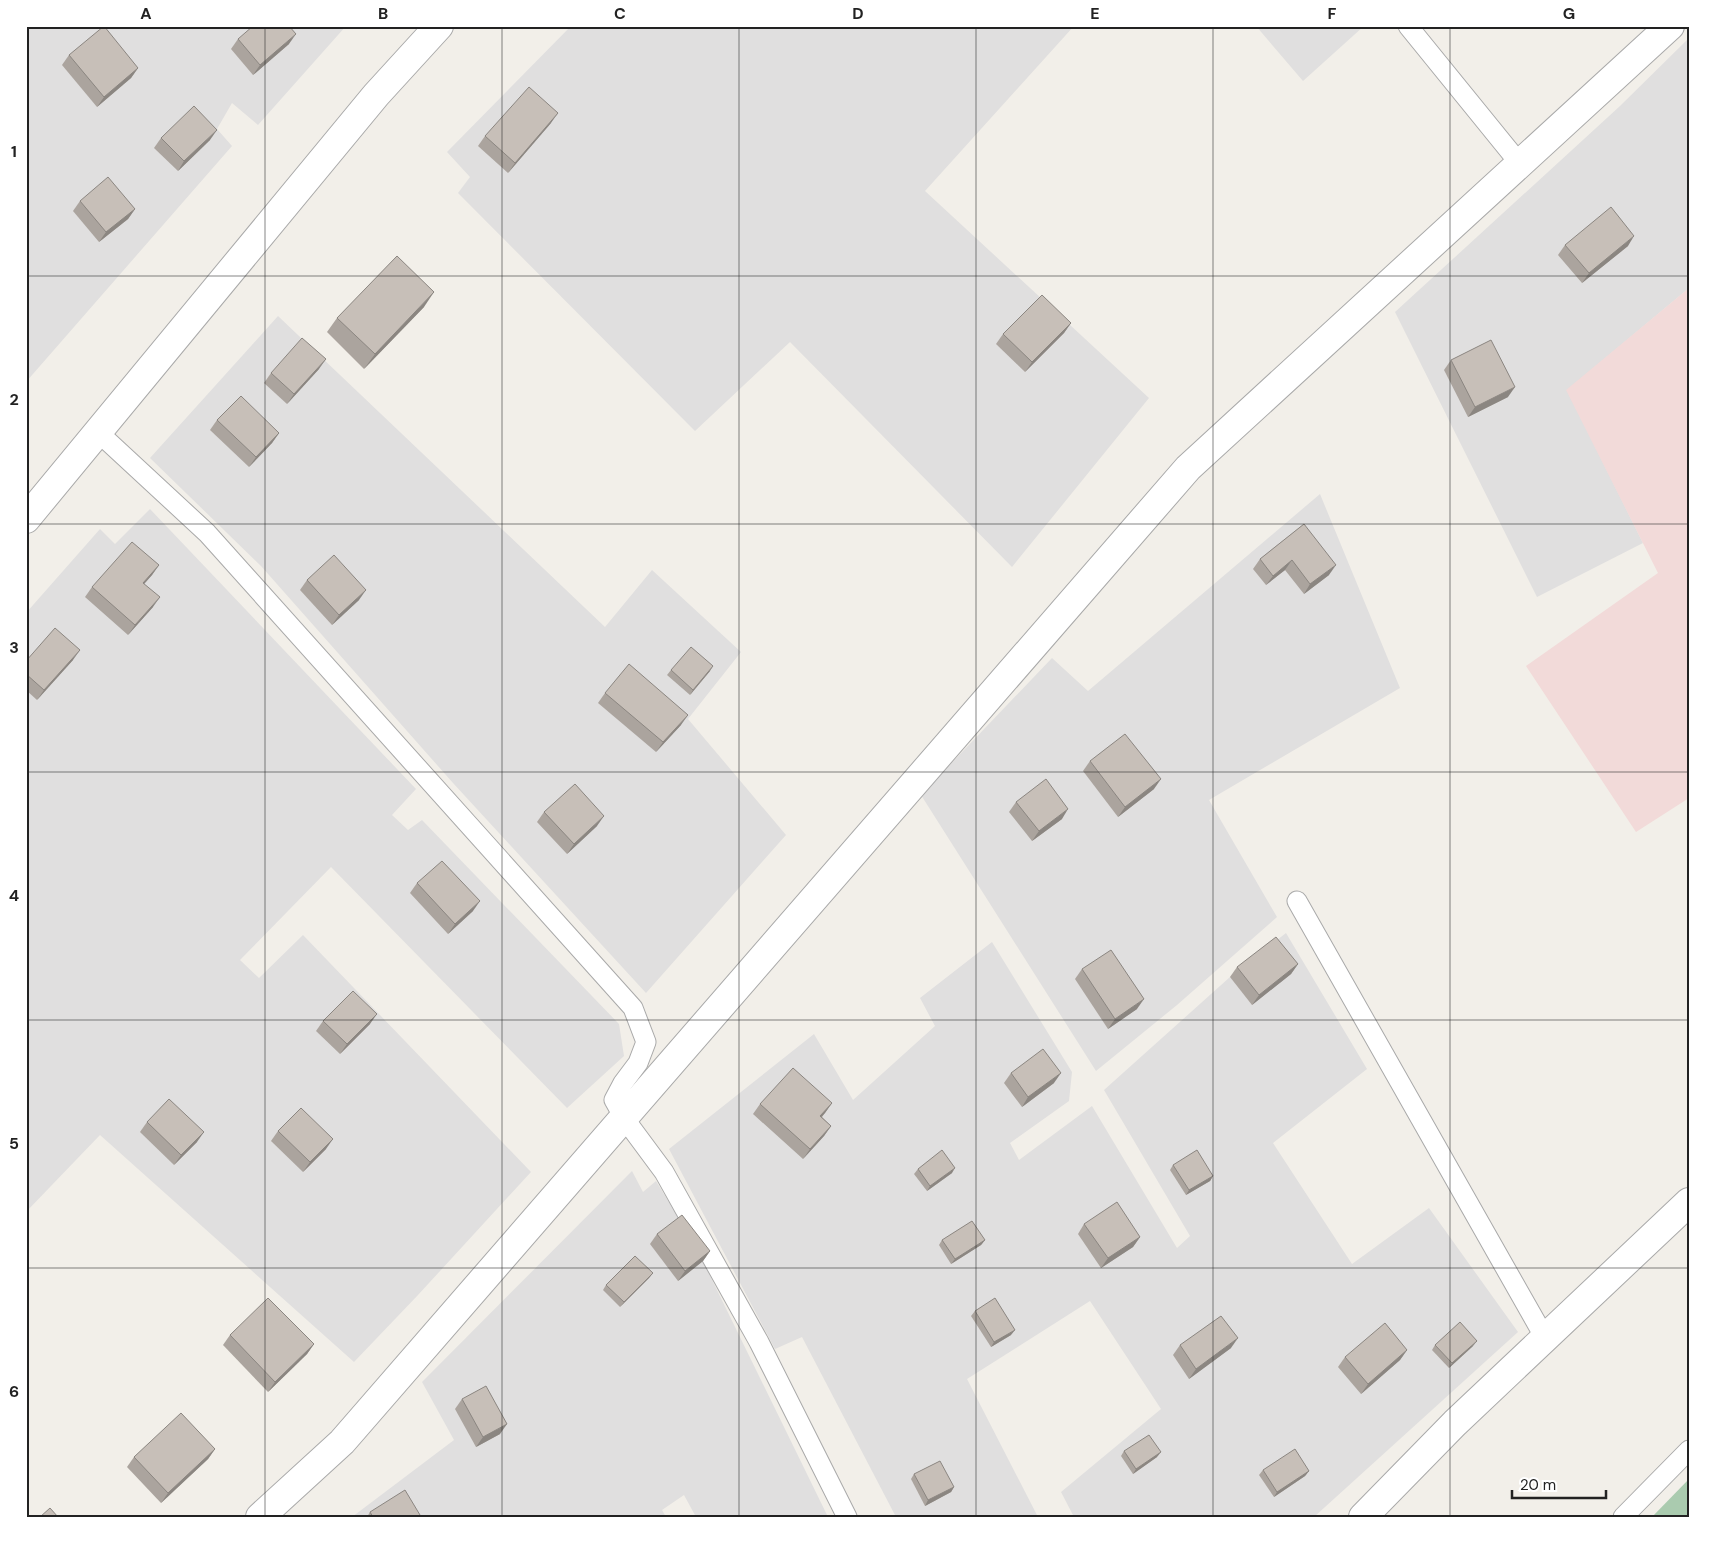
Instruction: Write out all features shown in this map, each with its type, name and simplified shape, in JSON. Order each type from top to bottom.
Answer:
[{"type":"street","points":[[26,519],[99,433],[376,95],[439,26]]},
{"type":"street","points":[[260,1517],[342,1442],[1188,468],[1670,26]]},
{"type":"street","points":[[1363,1517],[1455,1423],[1689,1202]]},
{"type":"lane","points":[[1408,26],[1520,164]]},
{"type":"lane","points":[[99,433],[207,534],[632,1008],[646,1042],[638,1063],[623,1083],[614,1100],[624,1118],[664,1172],[760,1342],[847,1517]]},
{"type":"lane","points":[[1297,900],[1545,1338]]},
{"type":"lane","points":[[1623,1517],[1689,1450]]},
{"type":"shaded area","points":[[26,26],[346,26],[258,125],[232,103],[217,129],[232,146],[26,382]]},
{"type":"shaded area","points":[[571,26],[1074,26],[925,191],[1149,398],[1012,567],[790,342],[695,431],[458,193],[470,177],[447,152]]},
{"type":"shaded area","points":[[1256,26],[1364,26],[1303,81]]},
{"type":"shaded area","points":[[1689,38],[1689,288],[1567,390],[1643,543],[1537,597],[1395,312],[1620,106]]},
{"type":"shaded area","points":[[1689,288],[1689,798],[1636,832],[1526,666],[1658,573],[1566,390]]},
{"type":"shaded area","points":[[278,316],[605,627],[652,570],[741,652],[688,719],[786,835],[646,993],[453,783],[261,566],[150,458]]},
{"type":"shaded area","points":[[1320,494],[1400,688],[1209,800],[1277,917],[1177,1005],[1096,1071],[921,795],[1052,658],[1088,691]]},
{"type":"shaded area","points":[[150,509],[416,789],[392,815],[408,830],[422,820],[619,1024],[624,1056],[567,1108],[331,867],[240,960],[259,978],[303,935],[531,1172],[354,1362],[100,1135],[26,1212],[26,613],[100,529],[115,544]]},
{"type":"shaded area","points":[[1286,933],[1367,1069],[1273,1143],[1352,1264],[1429,1208],[1518,1332],[1314,1517],[1074,1517],[1061,1492],[1161,1409],[1090,1301],[967,1379],[1038,1517],[896,1517],[802,1337],[775,1349],[669,1149],[814,1034],[853,1100],[935,1026],[920,998],[992,942],[1072,1072],[1069,1101],[1010,1143],[1019,1160],[1092,1106],[1177,1248],[1190,1236],[1104,1090],[1230,977]]},
{"type":"shaded area","points":[[632,1171],[643,1192],[656,1181],[694,1243],[828,1517],[696,1517],[684,1495],[662,1510],[666,1517],[352,1517],[454,1440],[422,1382]]},
{"type":"green space","points":[[1689,1479],[1689,1517],[1652,1517]]},
{"type":"building","points":[[104,26],[138,68],[104,97],[69,55]]},
{"type":"building","points":[[253,26],[289,26],[296,34],[260,65],[238,39]]},
{"type":"building","points":[[529,87],[558,113],[515,163],[485,136]]},
{"type":"building","points":[[194,106],[217,130],[184,161],[161,138]]},
{"type":"building","points":[[108,177],[135,209],[106,232],[80,201]]},
{"type":"building","points":[[1611,207],[1634,236],[1589,273],[1565,245]]},
{"type":"building","points":[[397,256],[434,292],[375,354],[337,318]]},
{"type":"building","points":[[1042,295],[1071,323],[1032,362],[1003,334]]},
{"type":"building","points":[[302,338],[326,359],[294,394],[271,373]]},
{"type":"building","points":[[1491,340],[1515,387],[1475,407],[1451,360]]},
{"type":"building","points":[[241,396],[279,433],[256,457],[217,420]]},
{"type":"building","points":[[1304,524],[1336,565],[1310,584],[1292,560],[1273,576],[1260,559]]},
{"type":"building","points":[[132,542],[159,565],[143,583],[160,597],[135,625],[92,587]]},
{"type":"building","points":[[334,555],[366,590],[339,615],[307,580]]},
{"type":"building","points":[[55,628],[80,650],[44,690],[26,674],[26,661]]},
{"type":"building","points":[[691,647],[713,666],[693,690],[671,670]]},
{"type":"building","points":[[629,664],[688,715],[663,742],[605,693]]},
{"type":"building","points":[[1125,734],[1161,779],[1125,807],[1090,761]]},
{"type":"building","points":[[1046,779],[1068,809],[1039,831],[1016,802]]},
{"type":"building","points":[[575,784],[604,816],[574,844],[544,812]]},
{"type":"building","points":[[442,861],[480,901],[455,924],[417,883]]},
{"type":"building","points":[[1276,937],[1298,964],[1259,995],[1237,967]]},
{"type":"building","points":[[1111,950],[1144,999],[1115,1019],[1082,969]]},
{"type":"building","points":[[353,991],[377,1014],[347,1044],[323,1021]]},
{"type":"building","points":[[1043,1049],[1061,1073],[1028,1097],[1011,1073]]},
{"type":"building","points":[[793,1068],[832,1103],[820,1116],[831,1126],[810,1149],[760,1104]]},
{"type":"building","points":[[169,1099],[204,1132],[181,1155],[147,1122]]},
{"type":"building","points":[[301,1108],[333,1139],[310,1162],[278,1131]]},
{"type":"building","points":[[942,1150],[955,1168],[930,1186],[918,1169]]},
{"type":"building","points":[[1197,1150],[1213,1176],[1189,1190],[1173,1165]]},
{"type":"building","points":[[1117,1202],[1140,1237],[1108,1258],[1084,1224]]},
{"type":"building","points":[[682,1215],[710,1251],[685,1271],[657,1234]]},
{"type":"building","points":[[972,1221],[985,1240],[955,1259],[942,1240]]},
{"type":"building","points":[[635,1256],[653,1273],[624,1302],[606,1285]]},
{"type":"building","points":[[268,1298],[314,1344],[275,1382],[230,1335]]},
{"type":"building","points":[[995,1298],[1015,1330],[994,1342],[975,1311]]},
{"type":"building","points":[[1221,1316],[1238,1338],[1196,1369],[1180,1345]]},
{"type":"building","points":[[1460,1322],[1477,1341],[1452,1363],[1435,1345]]},
{"type":"building","points":[[1385,1323],[1407,1350],[1368,1384],[1345,1357]]},
{"type":"building","points":[[486,1386],[507,1424],[483,1437],[462,1399]]},
{"type":"building","points":[[181,1413],[215,1449],[168,1493],[134,1457]]},
{"type":"building","points":[[1149,1435],[1161,1452],[1136,1469],[1124,1451]]},
{"type":"building","points":[[1295,1449],[1309,1471],[1277,1492],[1263,1470]]},
{"type":"building","points":[[940,1461],[954,1487],[928,1500],[914,1474]]},
{"type":"building","points":[[405,1490],[420,1515],[418,1517],[373,1517],[370,1512]]},
{"type":"building","points":[[50,1508],[58,1517],[40,1517]]}]
